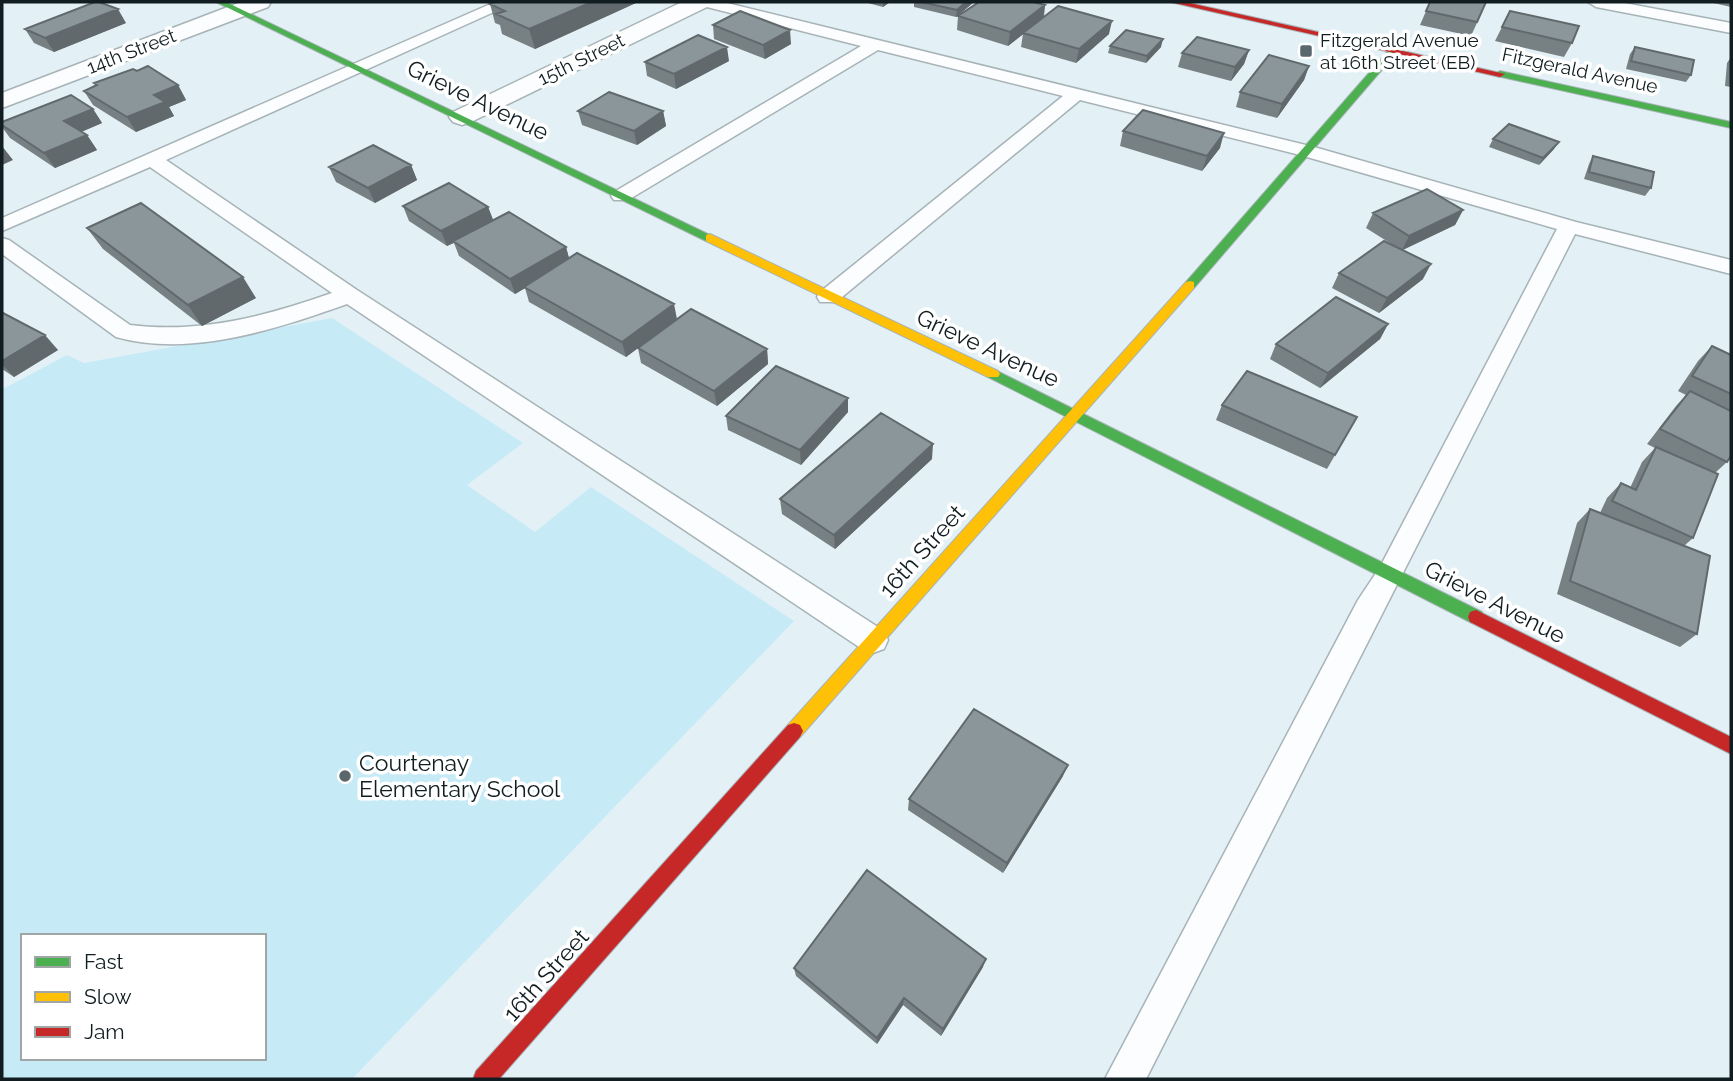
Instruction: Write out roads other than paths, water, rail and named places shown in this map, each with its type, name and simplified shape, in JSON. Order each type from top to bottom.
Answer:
[{"type":"street","name":"14th Street","points":[[2,101],[229,6],[260,2]]},
{"type":"street","name":"15th Street","points":[[462,117],[699,2]]},
{"type":"street","name":"Fitzgerald Avenue","points":[[1174,2],[1731,125]]},
{"type":"street","name":"Grieve Avenue","points":[[229,6],[1075,414],[1390,576],[1731,746]]},
{"type":"street","name":"16th Street","points":[[484,1079],[1075,414],[1393,51]]},
{"type":"lane","points":[[2,225],[508,2]]},
{"type":"lane","points":[[705,2],[1307,150],[1569,226],[1731,267]]},
{"type":"lane","points":[[1596,2],[1731,28]]},
{"type":"lane","points":[[621,195],[876,44]]},
{"type":"lane","points":[[828,297],[1075,95]]},
{"type":"lane","points":[[152,159],[349,295],[873,640]]},
{"type":"lane","points":[[1125,1079],[1368,609],[1390,576],[1569,226]]},
{"type":"lane","points":[[2,244],[124,332],[147,337],[241,326],[313,308],[349,295]]},
{"type":"place","name":"Fitzgerald Avenue at 16th Street (EB)","points":[[1306,51]]},
{"type":"place","name":"Courtenay Elementary School","points":[[345,776]]}]
